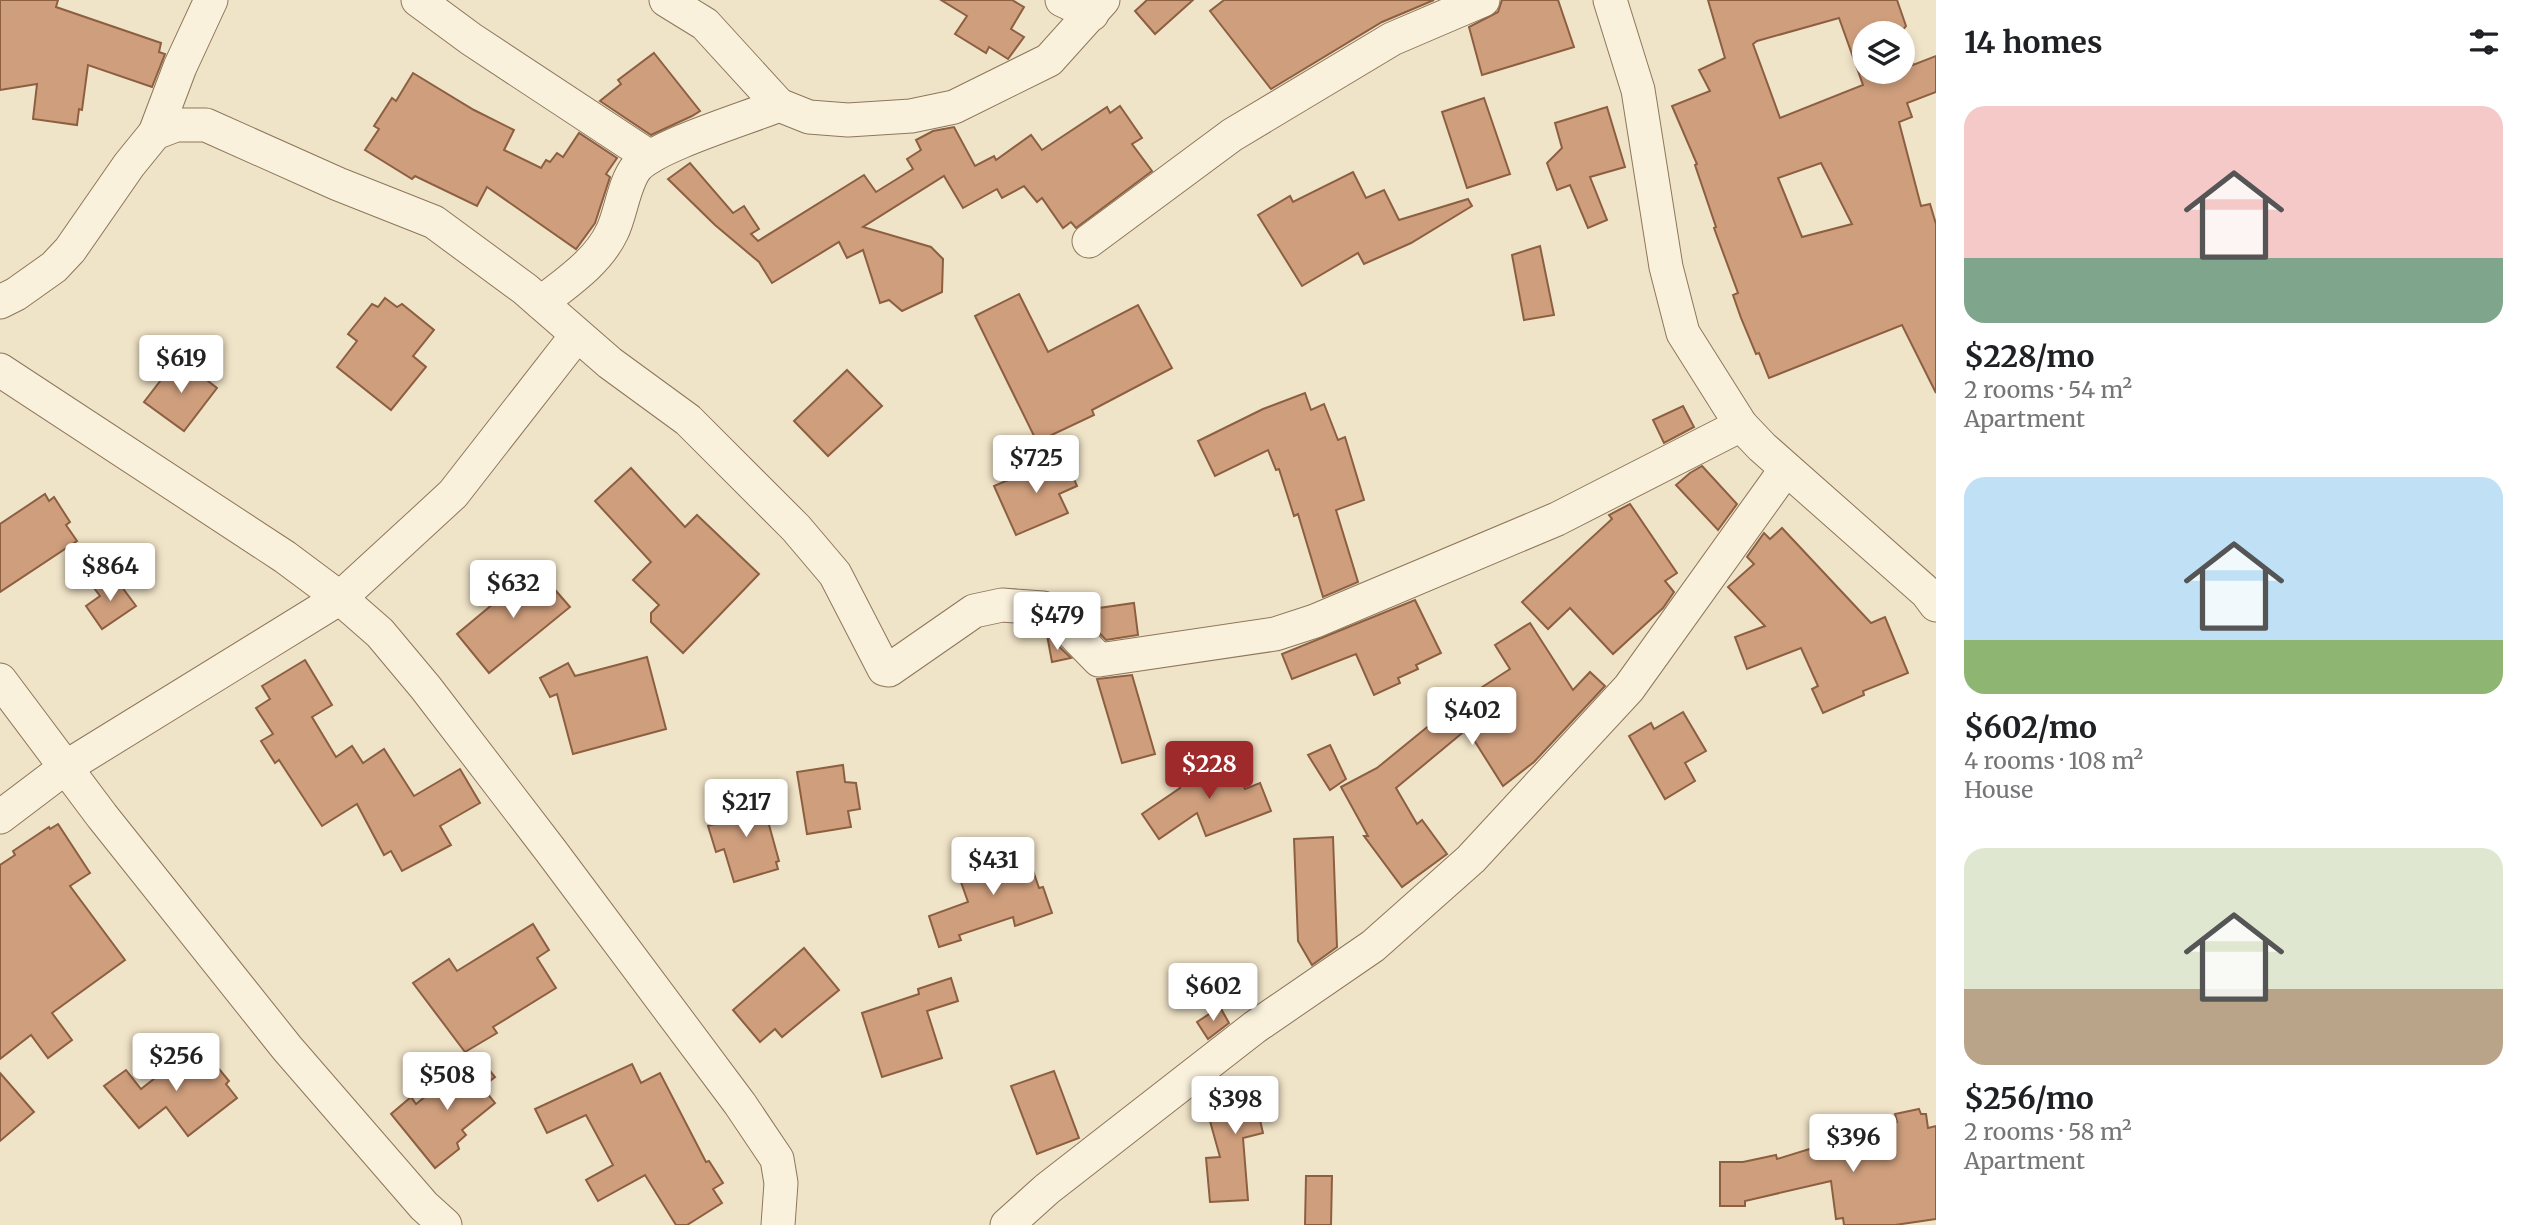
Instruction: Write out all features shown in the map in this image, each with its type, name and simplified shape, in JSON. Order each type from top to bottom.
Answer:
[{"type":"street","points":[[0,302],[54,267],[155,133],[180,66],[211,0]]},
{"type":"street","points":[[418,0],[471,39],[650,157]]},
{"type":"street","points":[[666,0],[705,24],[779,106],[809,117],[848,120],[911,116],[954,107],[1049,60],[1097,7]]},
{"type":"street","points":[[1062,0],[1097,7]]},
{"type":"street","points":[[1089,241],[1232,135],[1392,39],[1483,0]]},
{"type":"street","points":[[1609,0],[1639,90],[1666,267],[1683,333],[1741,425],[1786,469],[1927,593],[1936,605]]},
{"type":"street","points":[[541,303],[580,272],[601,251],[613,230],[636,168],[650,157],[779,106]]},
{"type":"street","points":[[155,133],[176,125],[206,125],[338,184],[434,222],[541,303],[610,363],[688,420],[796,528],[835,574],[884,669],[889,670],[974,611],[1002,605],[1043,608],[1061,621],[1099,660],[1167,652],[1287,631],[1557,519],[1741,425]]},
{"type":"street","points":[[0,817],[66,767],[340,598],[453,494],[578,335]]},
{"type":"street","points":[[0,370],[285,557],[340,598],[380,633],[426,688],[740,1104],[777,1159],[781,1183],[778,1225]]},
{"type":"street","points":[[1007,1225],[1047,1189],[1244,1035],[1373,946],[1471,859],[1629,688],[1786,469]]},
{"type":"street","points":[[0,680],[102,816],[287,1048],[424,1206],[445,1225]]},
{"type":"building","points":[[0,0],[58,0],[56,7],[161,43],[159,52],[165,54],[152,87],[88,65],[82,110],[79,109],[77,125],[33,119],[37,84],[0,90]]},
{"type":"building","points":[[941,0],[1012,0],[1024,7],[1011,29],[1024,37],[1008,59],[989,47],[986,53],[955,34],[967,16]]},
{"type":"building","points":[[1147,0],[1193,0],[1155,34],[1135,11]]},
{"type":"building","points":[[1224,0],[1434,0],[1382,22],[1271,89],[1210,11]]},
{"type":"building","points":[[1502,0],[1558,0],[1574,47],[1482,75],[1469,27],[1498,12]]},
{"type":"building","points":[[1708,0],[1897,0],[1904,21],[1852,21],[1852,54],[1839,18],[1753,44],[1780,118],[1863,84],[1915,84],[1915,64],[1936,56],[1936,92],[1907,103],[1912,117],[1899,122],[1921,206],[1930,204],[1936,224],[1936,393],[1902,325],[1769,378],[1741,318],[1733,295],[1738,293],[1714,228],[1716,227],[1695,165],[1697,164],[1672,106],[1710,91],[1699,70],[1725,58]],"holes":[[[1821,163],[1852,224],[1802,237],[1778,178]]]},
{"type":"building","points":[[654,53],[700,111],[651,135],[600,101],[621,84],[618,80]]},
{"type":"building","points":[[413,73],[474,110],[514,130],[504,150],[541,168],[546,160],[550,162],[557,153],[563,157],[579,133],[617,158],[606,174],[610,177],[595,223],[576,249],[487,187],[477,206],[415,176],[412,179],[365,150],[379,129],[374,126],[392,98],[396,101]]},
{"type":"building","points":[[1484,98],[1510,174],[1467,188],[1442,112]]},
{"type":"building","points":[[1120,106],[1142,138],[1132,144],[1152,171],[1076,228],[1071,222],[1063,228],[1042,198],[1037,202],[1024,186],[1002,198],[997,189],[963,208],[944,176],[863,227],[931,247],[943,259],[942,292],[902,311],[889,300],[880,303],[863,250],[847,258],[839,242],[772,283],[759,262],[715,225],[668,179],[690,163],[733,213],[744,206],[759,229],[751,234],[758,241],[864,175],[876,192],[913,169],[907,159],[921,150],[916,140],[933,131],[954,127],[975,166],[994,156],[996,160],[1031,135],[1042,150],[1107,107],[1110,113]]},
{"type":"building","points":[[1607,107],[1625,167],[1590,177],[1607,220],[1588,228],[1570,185],[1557,190],[1547,163],[1562,148],[1555,123]]},
{"type":"building","points":[[1353,172],[1366,198],[1384,190],[1399,220],[1468,199],[1472,206],[1411,243],[1364,264],[1358,253],[1302,286],[1258,215],[1290,196],[1293,202]]},
{"type":"building","points":[[1540,246],[1554,315],[1524,320],[1512,255]]},
{"type":"building","points":[[1019,294],[1048,352],[1138,305],[1172,368],[1092,410],[1094,415],[1037,442],[975,316]]},
{"type":"building","points":[[385,298],[397,307],[402,304],[434,330],[413,356],[426,367],[391,410],[337,367],[357,341],[348,334],[372,304],[378,307]]},
{"type":"building","points":[[178,358],[217,388],[184,431],[144,402]]},
{"type":"building","points":[[847,370],[882,406],[828,456],[794,421]]},
{"type":"building","points":[[1305,393],[1311,410],[1324,404],[1338,440],[1345,437],[1364,500],[1336,510],[1358,582],[1323,597],[1298,514],[1294,516],[1279,469],[1276,470],[1268,450],[1215,476],[1198,441],[1263,409]]},
{"type":"building","points":[[1683,406],[1694,427],[1664,443],[1653,420]]},
{"type":"building","points":[[1064,456],[1077,486],[1059,494],[1068,513],[1016,535],[994,486]]},
{"type":"building","points":[[1702,466],[1737,504],[1718,530],[1676,485]]},
{"type":"building","points":[[631,468],[685,527],[697,515],[759,574],[683,653],[651,622],[651,613],[659,605],[633,580],[651,562],[595,501]]},
{"type":"building","points":[[45,494],[49,501],[54,497],[70,522],[66,525],[77,541],[0,592],[0,524]]},
{"type":"building","points":[[1630,504],[1677,573],[1665,581],[1674,592],[1663,608],[1613,654],[1570,608],[1548,629],[1522,602],[1612,519],[1609,515]]},
{"type":"building","points":[[1782,528],[1871,623],[1885,617],[1908,673],[1863,691],[1864,695],[1823,713],[1812,689],[1818,686],[1801,648],[1747,669],[1735,637],[1765,626],[1728,587],[1754,564],[1747,557],[1764,533],[1770,539]]},
{"type":"building","points":[[536,568],[570,607],[489,673],[457,634]]},
{"type":"building","points":[[113,575],[136,606],[102,629],[86,606],[100,596],[94,588]]},
{"type":"building","points":[[1415,600],[1441,653],[1416,665],[1418,669],[1398,678],[1400,683],[1374,695],[1356,654],[1292,679],[1282,654]]},
{"type":"building","points":[[1134,603],[1138,635],[1106,640],[1078,611]]},
{"type":"building","points":[[1530,623],[1573,690],[1590,672],[1605,686],[1534,762],[1503,786],[1467,729],[1396,788],[1417,824],[1422,820],[1447,854],[1402,887],[1364,836],[1368,836],[1341,787],[1377,768],[1453,706],[1510,669],[1495,645]]},
{"type":"building","points":[[1048,636],[1071,658],[1052,662]]},
{"type":"building","points":[[647,657],[666,729],[573,754],[557,694],[550,697],[540,678],[568,663],[575,676]]},
{"type":"building","points":[[305,660],[332,705],[312,717],[336,757],[352,746],[363,763],[384,749],[414,796],[460,769],[480,803],[440,826],[451,845],[402,871],[391,851],[384,855],[357,804],[322,826],[279,760],[275,763],[261,741],[273,734],[256,708],[270,699],[262,686]]},
{"type":"building","points":[[1132,675],[1155,754],[1122,763],[1097,679]]},
{"type":"building","points":[[1683,712],[1706,751],[1685,763],[1695,781],[1665,799],[1629,736],[1651,723],[1654,729]]},
{"type":"building","points":[[1330,745],[1346,779],[1330,790],[1308,755]]},
{"type":"building","points":[[1233,758],[1245,789],[1260,783],[1271,811],[1206,836],[1197,813],[1159,839],[1142,814],[1180,788],[1177,779]]},
{"type":"building","points":[[843,765],[845,782],[856,783],[860,809],[848,811],[851,827],[807,834],[797,772]]},
{"type":"building","points":[[761,796],[779,861],[776,862],[778,869],[734,882],[724,849],[716,852],[708,826],[725,821],[720,808]]},
{"type":"building","points":[[58,824],[90,873],[70,886],[125,960],[52,1013],[72,1040],[48,1058],[31,1035],[0,1059],[0,865],[15,855],[13,851]]},
{"type":"building","points":[[1333,837],[1337,947],[1312,965],[1298,941],[1294,839]]},
{"type":"building","points":[[1026,850],[1039,888],[1043,887],[1052,913],[1015,926],[1013,917],[959,935],[961,940],[939,947],[929,916],[968,902],[955,865],[978,857],[981,865]]},
{"type":"building","points":[[533,924],[549,950],[537,958],[556,988],[493,1027],[497,1033],[465,1052],[413,983],[449,959],[457,971]]},
{"type":"building","points":[[804,948],[839,990],[782,1037],[775,1029],[760,1042],[733,1010]]},
{"type":"building","points":[[951,978],[958,1001],[927,1011],[942,1058],[882,1077],[862,1013],[919,994],[918,989]]},
{"type":"building","points":[[1220,1007],[1229,1023],[1208,1039],[1197,1022]]},
{"type":"building","points":[[196,1046],[229,1081],[226,1084],[237,1098],[188,1136],[166,1107],[139,1128],[104,1086],[126,1070],[141,1089]]},
{"type":"building","points":[[477,1055],[495,1077],[482,1087],[495,1103],[462,1130],[466,1135],[457,1143],[459,1149],[435,1168],[391,1114],[411,1097],[416,1104]]},
{"type":"building","points":[[632,1064],[641,1083],[660,1073],[706,1162],[709,1161],[723,1183],[713,1189],[722,1203],[687,1225],[676,1225],[645,1175],[598,1201],[586,1180],[613,1165],[586,1115],[547,1133],[535,1109]]},
{"type":"building","points":[[1054,1071],[1079,1138],[1037,1154],[1011,1086]]},
{"type":"building","points":[[0,1073],[34,1112],[0,1141]]},
{"type":"building","points":[[1265,1079],[1275,1116],[1260,1120],[1263,1133],[1243,1138],[1248,1200],[1210,1202],[1206,1158],[1220,1157],[1203,1096]]},
{"type":"building","points":[[1919,1109],[1921,1114],[1926,1114],[1928,1128],[1936,1126],[1936,1219],[1895,1225],[1844,1225],[1843,1218],[1836,1219],[1831,1181],[1745,1201],[1745,1206],[1720,1206],[1720,1162],[1743,1162],[1776,1155],[1777,1159],[1897,1122],[1895,1114]]},
{"type":"building","points":[[1306,1176],[1332,1176],[1331,1225],[1305,1225]]}]
